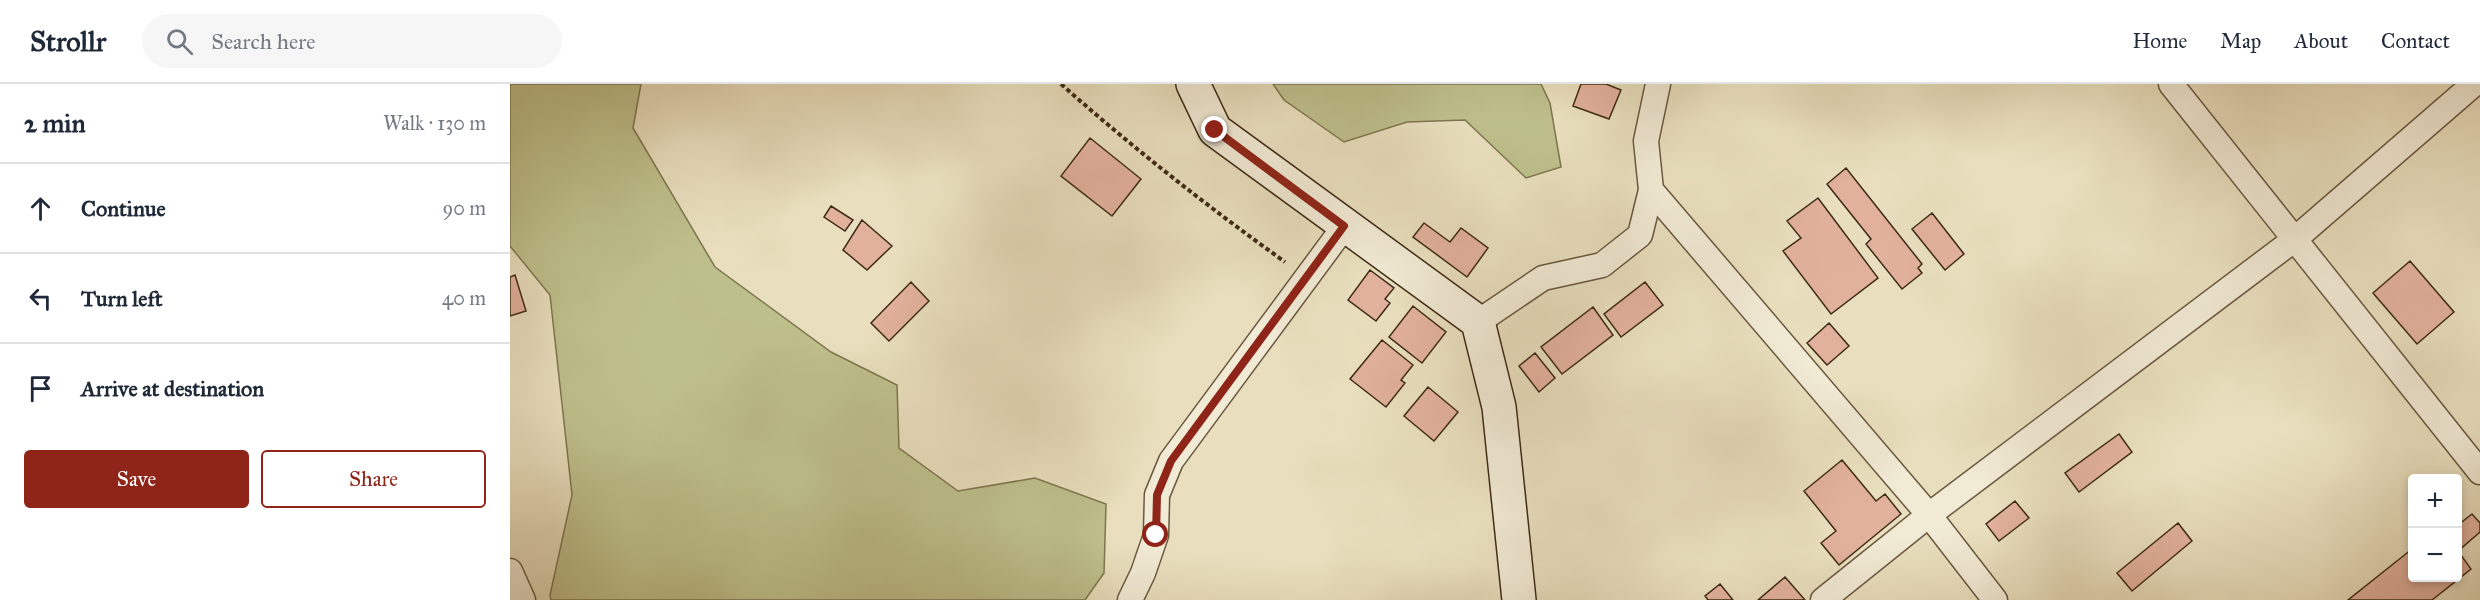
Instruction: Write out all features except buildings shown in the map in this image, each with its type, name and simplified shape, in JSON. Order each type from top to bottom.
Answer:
[{"type":"street","points":[[1193,84],[1215,130],[1478,322],[1499,407],[1519,600]]},
{"type":"street","points":[[1478,322],[1543,278],[1602,265],[1640,235],[1651,190],[1646,141],[1658,84]]},
{"type":"street","points":[[2171,84],[2480,472]]},
{"type":"street","points":[[1823,600],[1929,515],[2295,239],[2474,84]]},
{"type":"street","points":[[1651,190],[1929,515],[1995,600]]},
{"type":"street","points":[[1130,600],[1143,573],[1156,535],[1157,495],[1171,461],[1344,226]]},
{"type":"path","points":[[1061,84],[1131,146],[1198,200],[1305,276]]},
{"type":"green space","points":[[510,84],[641,84],[633,128],[715,267],[831,352],[897,385],[899,448],[958,491],[1035,478],[1106,504],[1104,573],[1085,600],[551,600],[550,595],[572,495],[550,295],[510,246]]},
{"type":"green space","points":[[1273,84],[1541,84],[1550,103],[1561,167],[1526,178],[1465,120],[1407,122],[1344,142],[1284,100]]},
{"type":"route","points":[[1156,535],[1157,495],[1171,461],[1344,226],[1215,130]]}]
